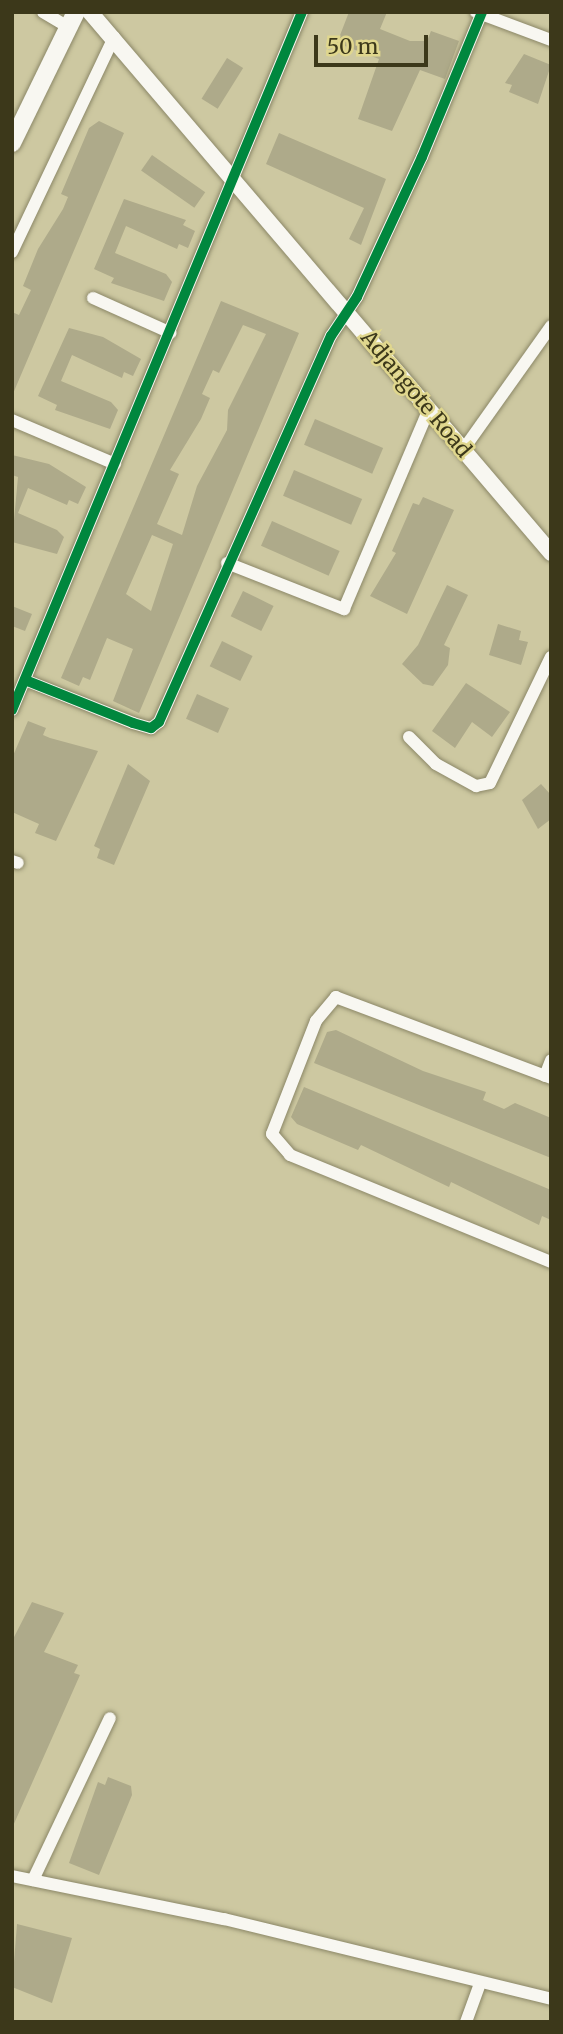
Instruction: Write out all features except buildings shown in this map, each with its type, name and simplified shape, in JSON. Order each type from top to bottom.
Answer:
[{"type":"main road","points":[[12,143],[73,20]]},
{"type":"street","points":[[43,12],[73,20]]},
{"type":"street","name":"Adjangote Road","points":[[90,12],[237,181],[428,411],[551,553]]},
{"type":"street","points":[[12,710],[237,181],[302,12]]},
{"type":"street","points":[[25,680],[151,728],[166,710],[228,563],[348,312],[479,13],[551,40]]},
{"type":"street","points":[[12,252],[114,37]]},
{"type":"street","points":[[93,298],[171,332]]},
{"type":"street","points":[[463,450],[551,326]]},
{"type":"street","points":[[228,563],[344,609],[428,411]]},
{"type":"street","points":[[12,420],[115,464]]},
{"type":"street","points":[[409,737],[436,764],[476,786],[489,783],[551,657]]},
{"type":"street","points":[[551,1060],[548,1077],[336,997],[316,1021],[272,1134],[290,1155],[551,1262]]},
{"type":"street","points":[[33,1880],[110,1718]]},
{"type":"street","points":[[12,1876],[224,1919],[479,1987],[551,1999]]},
{"type":"street","points":[[466,2022],[479,1987]]},
{"type":"cycle path","points":[[12,710],[302,12]]},
{"type":"cycle path","points":[[25,680],[133,723],[151,728],[159,722],[331,336],[357,297],[422,157],[482,12]]}]
